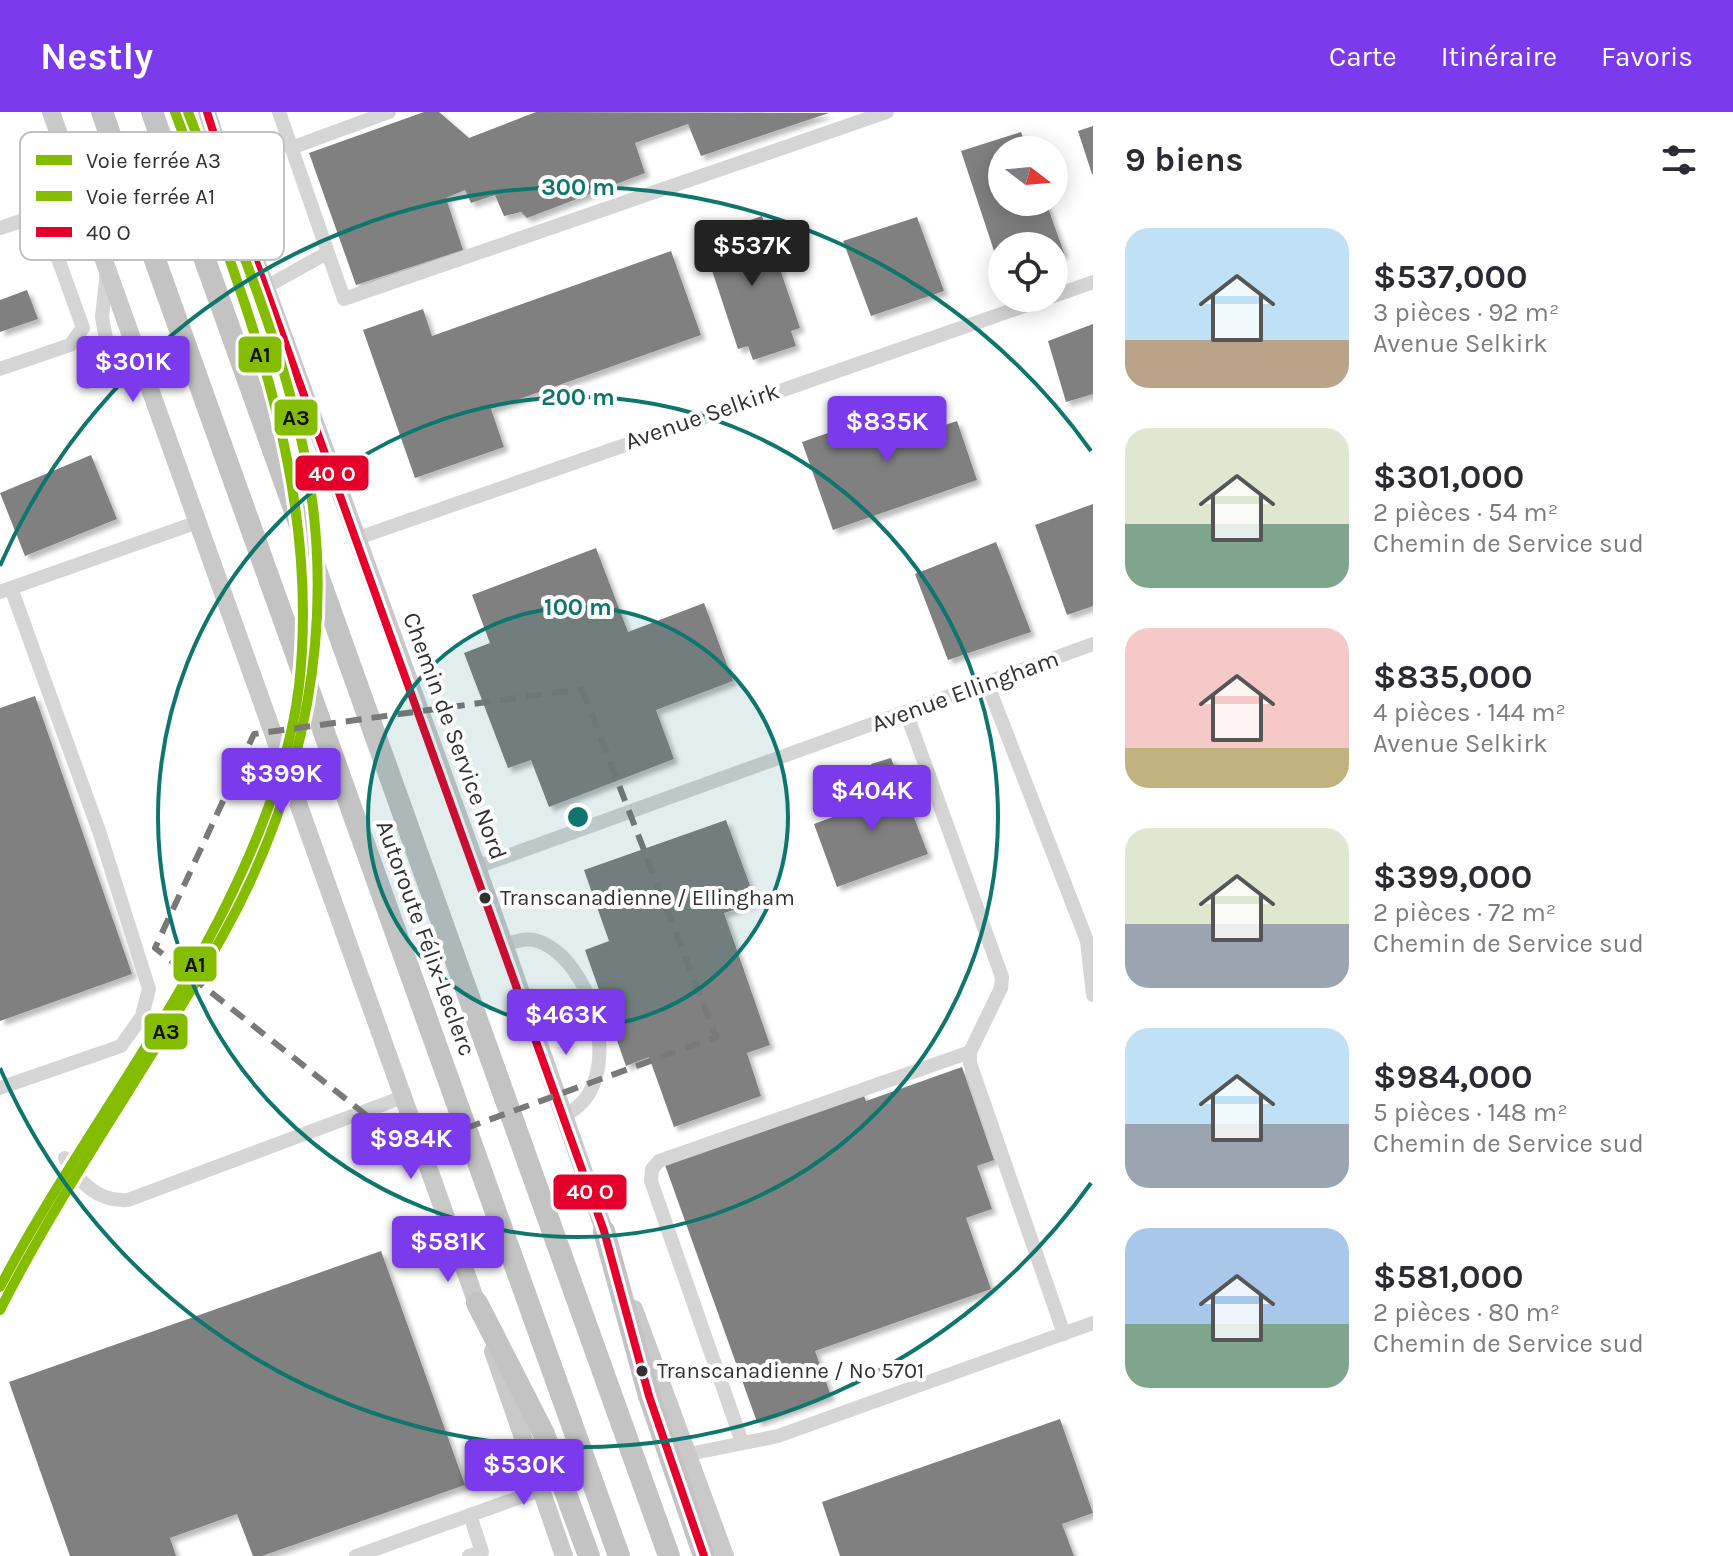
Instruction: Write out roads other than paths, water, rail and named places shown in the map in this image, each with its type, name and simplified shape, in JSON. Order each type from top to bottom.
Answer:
[{"type":"highway","name":"Autoroute Félix-Leclerc","points":[[102,112],[109,132]]},
{"type":"highway","name":"Autoroute Félix-Leclerc","points":[[152,112],[159,132]]},
{"type":"highway","name":"Autoroute Félix-Leclerc","points":[[155,260],[619,1556]]},
{"type":"highway","name":"Autoroute Félix-Leclerc","points":[[205,260],[669,1556]]},
{"type":"highway","points":[[604,1231],[649,1396],[704,1556]]},
{"type":"highway","points":[[477,1303],[544,1434],[589,1556]]},
{"type":"main road","points":[[51,112],[58,132]]},
{"type":"main road","name":"Chemin de Service Nord","points":[[208,113],[214,132]]},
{"type":"main road","points":[[103,260],[477,1303],[564,1556]]},
{"type":"main road","name":"Chemin de Service Nord","points":[[257,260],[477,867],[604,1231],[725,1556]]},
{"type":"street","points":[[279,112],[344,299],[887,112]]},
{"type":"street","points":[[291,148],[389,112]]},
{"type":"street","points":[[0,228],[20,221]]},
{"type":"street","points":[[266,287],[327,253]]},
{"type":"street","points":[[59,260],[83,328]]},
{"type":"street","points":[[87,382],[109,366],[102,321],[107,270]]},
{"type":"street","points":[[1068,291],[1093,282]]},
{"type":"street","name":"Avenue Selkirk","points":[[358,538],[1007,312]]},
{"type":"street","points":[[0,369],[70,345],[83,328],[102,321]]},
{"type":"street","points":[[0,1088],[121,1046],[142,1016],[149,989],[99,831],[5,590],[198,522]]},
{"type":"street","name":"Avenue Ellingham","points":[[477,867],[1093,644]]},
{"type":"street","points":[[987,683],[1087,941],[1093,995]]},
{"type":"street","points":[[906,712],[1002,977],[1001,988],[970,1052],[970,1063],[1064,1334]]},
{"type":"street","points":[[504,945],[524,939],[548,947],[565,961],[589,1004],[599,1040],[599,1073],[591,1096],[579,1108],[564,1115]]},
{"type":"street","points":[[742,1442],[651,1181],[652,1169],[659,1161],[970,1052]]},
{"type":"street","points":[[65,1158],[92,1191],[110,1199],[128,1200],[403,1097]]},
{"type":"street","points":[[689,1454],[778,1436],[1093,1323]]},
{"type":"street","points":[[361,1555],[540,1490]]},
{"type":"street","points":[[469,1556],[482,1552],[470,1515]]},
{"type":"rail line","name":"A1","points":[[175,112],[182,132]]},
{"type":"rail line","name":"A3","points":[[188,112],[196,132]]},
{"type":"rail line","name":"A1","points":[[0,1287],[57,1187],[207,942],[265,817],[290,739],[299,686],[303,611],[299,537],[288,464],[272,393],[230,260]]},
{"type":"rail line","name":"A3","points":[[0,1310],[53,1214],[223,935],[275,822],[294,763],[307,703],[315,642],[318,581],[314,519],[295,413],[246,260]]},
{"type":"place","name":"Transcanadienne / Ellingham","points":[[485,898]]},
{"type":"place","name":"Transcanadienne / No 5701","points":[[642,1371]]}]
